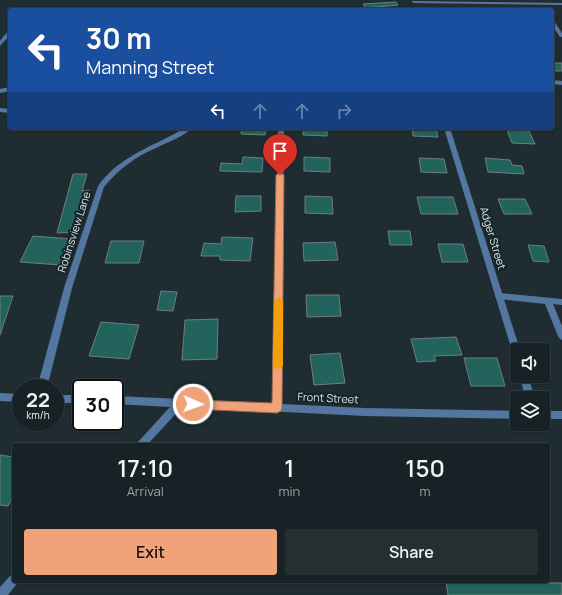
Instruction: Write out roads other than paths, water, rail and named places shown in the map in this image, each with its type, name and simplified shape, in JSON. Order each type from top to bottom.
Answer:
[{"type":"street","points":[[413,1],[562,4]]},
{"type":"street","points":[[539,4],[542,8]]},
{"type":"street","points":[[554,25],[562,36]]},
{"type":"street","points":[[0,44],[8,34]]},
{"type":"street","name":"Robinsview Lane","points":[[44,379],[68,288],[101,186],[110,174],[122,163],[185,130]]},
{"type":"street","points":[[277,408],[281,130]]},
{"type":"street","name":"Adger Street","points":[[448,130],[514,343]]},
{"type":"street","points":[[499,296],[562,302]]},
{"type":"street","points":[[548,301],[562,336]]},
{"type":"street","points":[[0,397],[12,398]]},
{"type":"street","name":"Front Street","points":[[124,401],[365,412],[510,415]]},
{"type":"street","points":[[143,443],[179,404]]},
{"type":"street","points":[[550,415],[562,415]]},
{"type":"street","points":[[0,595],[12,582]]}]
